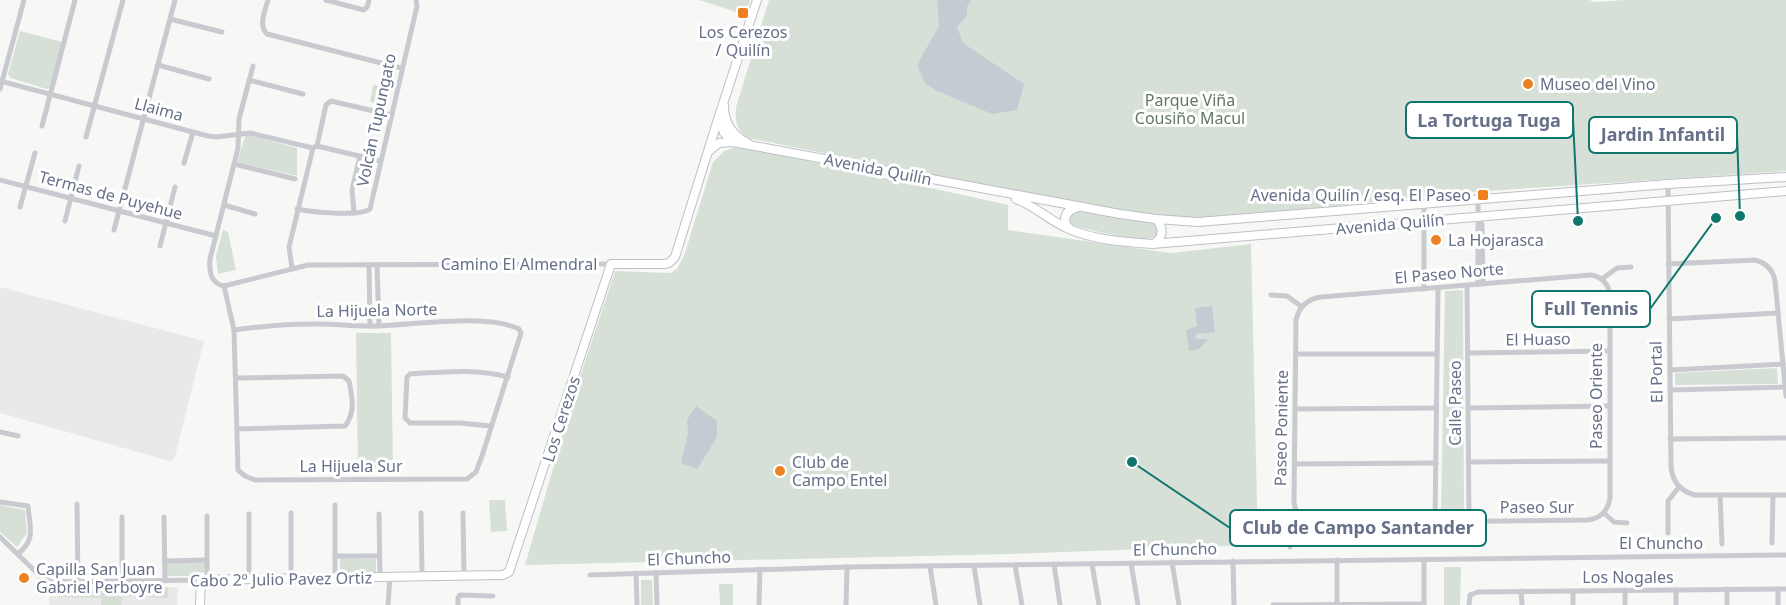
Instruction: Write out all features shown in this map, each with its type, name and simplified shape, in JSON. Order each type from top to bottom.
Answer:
[{"type":"main road","points":[[708,152],[718,143],[733,142],[719,116],[757,0]]},
{"type":"main road","points":[[725,98],[728,132]]},
{"type":"main road","name":"Camino El Almendral","points":[[611,264],[664,264],[672,260],[682,236],[719,116]]},
{"type":"main road","points":[[712,139],[728,132]]},
{"type":"main road","name":"Avenida Quilín","points":[[728,132],[753,146]]},
{"type":"main road","name":"Avenida Quilín","points":[[733,142],[1079,207],[1156,219],[1212,222],[1668,184],[1786,177]]},
{"type":"main road","name":"Avenida Quilín","points":[[1004,193],[1034,207],[1070,229],[1098,237],[1168,244],[1424,221],[1479,221],[1668,200],[1786,191]]},
{"type":"main road","points":[[1070,229],[1065,223],[1065,215],[1071,209],[1079,207]]},
{"type":"main road","points":[[1152,244],[1160,240],[1162,232],[1162,227],[1156,219]]},
{"type":"main road","name":"Los Cerezos","points":[[508,573],[611,264]]},
{"type":"main road","name":"Cabo 2º Julio Pavez Ortiz","points":[[204,580],[464,576],[508,573]]},
{"type":"main road","points":[[200,605],[204,580]]},
{"type":"street","points":[[0,89],[24,0]]},
{"type":"street","points":[[42,126],[75,0]]},
{"type":"street","points":[[86,136],[123,0]]},
{"type":"street","points":[[114,230],[175,0]]},
{"type":"street","points":[[268,0],[262,24],[263,29],[269,34],[401,68]]},
{"type":"street","points":[[326,0],[364,10],[369,0]]},
{"type":"street","name":"Volcán Tupungato","points":[[354,213],[367,211],[371,206],[417,6],[416,0]]},
{"type":"street","points":[[170,19],[222,32]]},
{"type":"street","points":[[158,65],[208,79]]},
{"type":"street","points":[[216,236],[238,148],[239,119],[253,66]]},
{"type":"street","points":[[249,80],[303,94]]},
{"type":"street","name":"Llaima","points":[[1,82],[213,137],[254,133],[380,161]]},
{"type":"street","points":[[292,268],[289,247],[297,209],[326,105],[334,101],[391,115]]},
{"type":"street","points":[[184,163],[192,132]]},
{"type":"street","points":[[20,207],[35,153]]},
{"type":"street","points":[[297,209],[314,212],[354,213],[352,190],[360,156]]},
{"type":"street","points":[[234,164],[295,179]]},
{"type":"street","points":[[65,221],[79,166]]},
{"type":"street","name":"Termas de Puyehue","points":[[0,180],[216,236]]},
{"type":"street","name":"El Portal","points":[[1668,184],[1671,472],[1679,487]]},
{"type":"street","points":[[160,246],[175,187]]},
{"type":"street","points":[[1478,200],[1480,284]]},
{"type":"street","points":[[1424,204],[1425,289]]},
{"type":"street","points":[[224,206],[255,214]]},
{"type":"street","name":"Camino El Almendral","points":[[216,236],[210,266],[211,276],[216,284],[224,286],[308,265],[611,264]]},
{"type":"street","points":[[1668,264],[1755,260],[1768,266],[1774,276],[1786,396]]},
{"type":"street","points":[[369,265],[370,326]]},
{"type":"street","points":[[377,265],[379,326]]},
{"type":"street","name":"El Paseo Norte","points":[[1302,307],[1308,301],[1317,298],[1591,275],[1602,279],[1617,268],[1631,267]]},
{"type":"street","name":"Paseo Oriente","points":[[1602,279],[1608,286],[1610,294],[1610,498],[1604,513]]},
{"type":"street","name":"Calle Paseo","points":[[1467,285],[1469,521]]},
{"type":"street","points":[[224,286],[234,330],[237,429],[337,428],[345,426],[351,419],[353,401],[349,381],[343,376],[236,378]]},
{"type":"street","name":"Calle Paseo","points":[[1435,521],[1438,288]]},
{"type":"street","points":[[1271,295],[1287,296],[1302,307]]},
{"type":"street","name":"Paseo Poniente","points":[[1290,547],[1292,528],[1299,516],[1294,503],[1296,320],[1302,307]]},
{"type":"street","points":[[1669,319],[1778,313]]},
{"type":"street","name":"La Hijuela Norte","points":[[234,330],[317,324],[379,326],[440,322],[505,323],[519,329],[521,333],[507,377]]},
{"type":"street","name":"El Huaso","points":[[1468,354],[1610,351]]},
{"type":"street","points":[[1296,354],[1437,354]]},
{"type":"street","points":[[1670,370],[1783,364]]},
{"type":"street","points":[[468,370],[507,377],[491,426],[460,423],[410,423],[405,418],[406,377],[410,374],[468,370]]},
{"type":"street","points":[[1670,390],[1785,387]]},
{"type":"street","points":[[1468,408],[1610,406]]},
{"type":"street","points":[[1295,409],[1436,408]]},
{"type":"street","name":"La Hijuela Sur","points":[[237,429],[238,470],[255,480],[468,479],[476,472],[491,426]]},
{"type":"street","points":[[0,432],[18,436]]},
{"type":"street","points":[[1670,440],[1786,438]]},
{"type":"street","points":[[1469,462],[1610,461]]},
{"type":"street","points":[[1294,464],[1436,463]]},
{"type":"street","points":[[1668,533],[1668,501],[1679,487],[1691,494],[1786,495]]},
{"type":"street","points":[[1720,495],[1722,544]]},
{"type":"street","points":[[1772,543],[1773,495]]},
{"type":"street","points":[[0,502],[28,506],[31,535],[29,543],[18,554]]},
{"type":"street","points":[[77,504],[78,582]]},
{"type":"street","points":[[335,505],[335,578]]},
{"type":"street","points":[[291,513],[291,578]]},
{"type":"street","points":[[421,513],[422,576]]},
{"type":"street","points":[[463,513],[464,576]]},
{"type":"street","points":[[1604,513],[1614,522],[1627,523]]},
{"type":"street","name":"Paseo Sur","points":[[1299,516],[1314,523],[1587,520],[1604,513]]},
{"type":"street","points":[[249,514],[249,579]]},
{"type":"street","points":[[379,514],[380,577]]},
{"type":"street","points":[[204,580],[207,560],[207,516]]},
{"type":"street","points":[[122,517],[122,581]]},
{"type":"street","points":[[164,517],[165,581]]},
{"type":"street","name":"Cabo 2º Julio Pavez Ortiz","points":[[1,541],[47,580],[56,582],[204,580]]},
{"type":"street","name":"El Chuncho","points":[[636,573],[847,567],[1786,555]]},
{"type":"street","name":"Cabo 2º Julio Pavez Ortiz","points":[[335,556],[380,556]]},
{"type":"street","points":[[1272,605],[1424,605],[1424,559]]},
{"type":"street","name":"Cabo 2º Julio Pavez Ortiz","points":[[165,561],[207,560]]},
{"type":"street","points":[[1337,560],[1337,605]]},
{"type":"street","points":[[1233,561],[1233,605]]},
{"type":"street","points":[[1172,562],[1179,605]]},
{"type":"street","points":[[1131,563],[1138,605]]},
{"type":"street","points":[[1054,564],[1060,605]]},
{"type":"street","points":[[1092,564],[1099,605]]},
{"type":"street","points":[[1015,565],[1022,605]]},
{"type":"street","points":[[930,566],[936,605]]},
{"type":"street","points":[[974,566],[980,605]]},
{"type":"street","points":[[846,605],[847,567]]},
{"type":"street","points":[[759,605],[760,569]]},
{"type":"street","points":[[590,574],[636,573],[637,605]]},
{"type":"street","points":[[656,573],[657,605]]},
{"type":"street","points":[[388,605],[390,577]]},
{"type":"street","points":[[1727,589],[1727,605]]},
{"type":"street","points":[[1778,589],[1779,605]]},
{"type":"street","name":"Los Nogales","points":[[1470,605],[1470,597],[1478,592],[1786,589]]},
{"type":"street","points":[[1625,590],[1625,605]]},
{"type":"street","points":[[1676,590],[1676,605]]},
{"type":"street","points":[[1521,591],[1522,605]]},
{"type":"street","points":[[1573,591],[1573,605]]},
{"type":"street","points":[[458,605],[460,595],[493,596]]},
{"type":"shaded area","points":[[937,0],[971,0],[967,7],[967,16],[957,27],[963,43],[1024,84],[1017,110],[992,114],[937,91],[925,83],[917,65],[939,26]]},
{"type":"shaded area","points":[[0,287],[204,341],[175,457],[170,461],[0,413]]},
{"type":"shaded area","points":[[1212,306],[1215,332],[1195,334],[1196,339],[1208,339],[1199,349],[1189,351],[1186,330],[1197,326],[1195,308]]},
{"type":"shaded area","points":[[696,406],[717,421],[717,437],[697,469],[681,463],[688,433],[687,420]]},
{"type":"shaded area","points":[[178,587],[177,605],[49,605],[50,589]]},
{"type":"green space","points":[[699,0],[750,0],[746,15]]},
{"type":"green space","name":"Parque Viña Cousiño Macul","points":[[769,0],[1589,0],[1595,2],[1786,0],[1786,171],[1458,193],[1197,219],[1139,213],[999,188],[748,138],[737,125],[736,107]]},
{"type":"green space","points":[[20,31],[62,42],[50,88],[46,89],[11,78],[8,74]]},
{"type":"green space","points":[[382,66],[394,69],[396,72],[388,106],[370,102],[373,85],[378,86]]},
{"type":"green space","points":[[246,134],[297,148],[297,176],[237,162]]},
{"type":"green space","points":[[740,146],[1008,205],[1008,230],[1171,253],[1251,244],[1258,545],[1011,554],[525,565],[576,389],[615,271],[670,273],[677,269],[684,256],[713,162],[724,151]]},
{"type":"green space","points":[[1078,210],[1151,222],[1156,225],[1157,235],[1151,238],[1131,238],[1078,227],[1072,225],[1069,215]]},
{"type":"green space","points":[[223,230],[228,232],[236,270],[218,274],[216,256]]},
{"type":"green space","points":[[1463,290],[1464,515],[1441,517],[1445,291]]},
{"type":"green space","points":[[356,333],[391,333],[393,471],[358,472]]},
{"type":"green space","points":[[1777,368],[1778,384],[1675,385],[1675,373]]},
{"type":"green space","points":[[489,500],[505,500],[507,531],[491,532]]},
{"type":"green space","points":[[0,505],[25,510],[27,533],[17,547],[0,532]]},
{"type":"green space","points":[[340,558],[376,559],[376,572],[340,572]]},
{"type":"green space","points":[[205,561],[205,571],[197,576],[167,576],[167,562]]},
{"type":"green space","points":[[1444,567],[1461,567],[1460,605],[1444,605]]},
{"type":"green space","points":[[641,580],[652,580],[653,605],[641,605]]},
{"type":"green space","points":[[719,584],[733,584],[733,605],[720,605]]},
{"type":"green space","points":[[168,587],[168,598],[122,596],[121,605],[101,605],[101,598],[59,597],[62,592],[60,589]]},
{"type":"place","name":"Los Cerezos / Quilín","points":[[743,13]]},
{"type":"place","name":"Museo del Vino","points":[[1528,84]]},
{"type":"place","name":"Avenida Quilín / esq. El Paseo","points":[[1483,195]]},
{"type":"place","name":"Jardin Infantil","points":[[1740,216]]},
{"type":"place","name":"Full Tennis","points":[[1716,218]]},
{"type":"place","name":"La Tortuga Tuga","points":[[1578,221]]},
{"type":"place","name":"La Hojarasca","points":[[1436,240]]},
{"type":"place","name":"Club de Campo Santander","points":[[1132,462]]},
{"type":"place","name":"Club de Campo Entel","points":[[780,471]]},
{"type":"place","name":"Capilla San Juan Gabriel Perboyre","points":[[24,578]]}]
